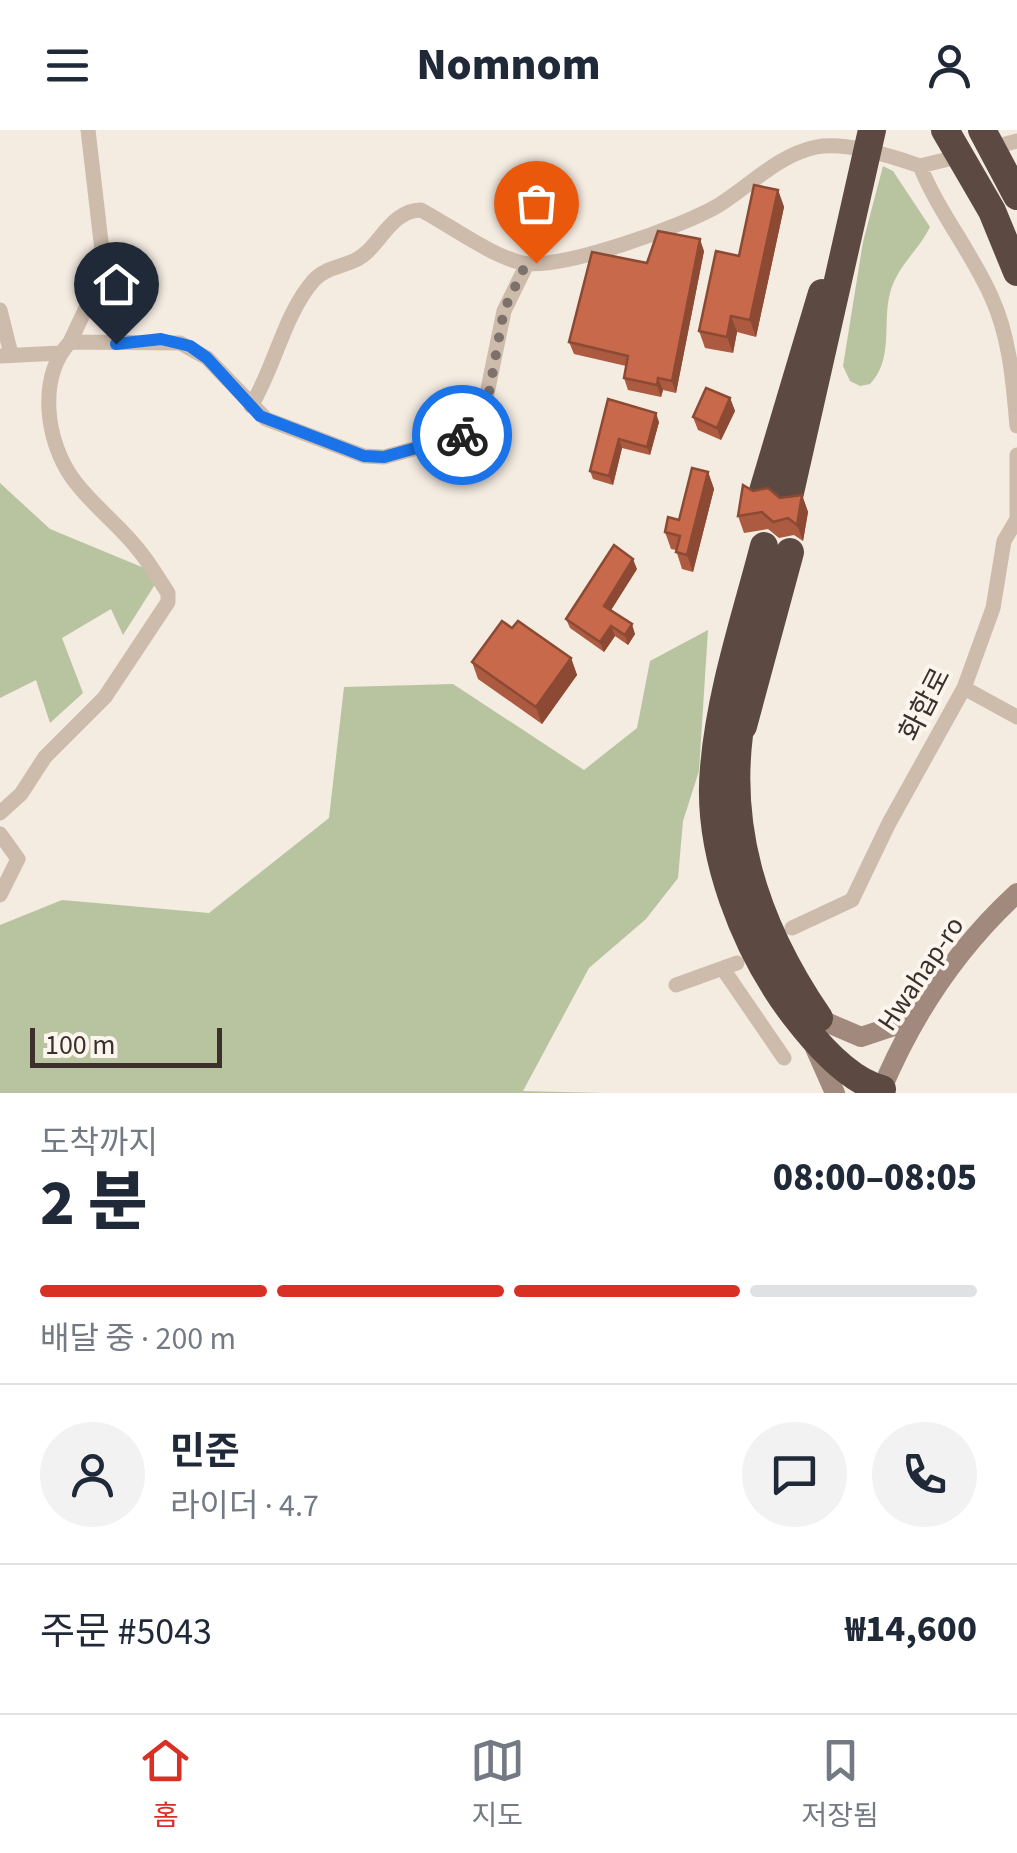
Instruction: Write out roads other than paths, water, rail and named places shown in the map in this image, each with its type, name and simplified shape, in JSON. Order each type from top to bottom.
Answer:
[{"type":"highway","points":[[857,130],[847,211],[830,331],[782,498],[822,293],[847,211],[872,130]]},
{"type":"highway","points":[[945,130],[992,212],[1017,272]]},
{"type":"highway","points":[[982,130],[1017,196]]},
{"type":"highway","points":[[771,547],[728,736],[713,771],[724,860],[753,946],[806,1016],[874,1073],[883,1092]]},
{"type":"main road","name":"Hwahap-ro","points":[[883,1092],[915,1019],[979,932],[1017,893]]},
{"type":"main road","points":[[806,1016],[860,1037],[915,1019]]},
{"type":"main road","points":[[806,1016],[835,1093]]},
{"type":"street","points":[[0,812],[22,794],[45,757],[105,697],[168,602],[168,593],[136,546],[67,468],[49,408],[51,374],[94,290],[102,259],[88,130]]},
{"type":"street","points":[[251,406],[269,377],[302,297],[316,276],[359,259],[406,212],[421,210],[526,264],[589,254],[658,231],[717,206],[805,150],[822,146],[896,157],[920,166],[1017,142]]},
{"type":"street","points":[[920,166],[936,204],[992,297],[1010,356],[1017,426]]},
{"type":"street","points":[[0,310],[6,355],[65,347],[180,343],[207,358],[251,406],[274,424],[375,458],[461,436],[486,409],[504,310],[526,264]]},
{"type":"street","name":"화합로","points":[[792,928],[852,900],[888,822],[964,688],[993,608],[1004,541],[1016,518],[1017,455]]},
{"type":"street","points":[[964,688],[1017,717]]},
{"type":"street","points":[[0,834],[18,859],[0,894]]},
{"type":"street","points":[[676,985],[730,966],[784,1058]]}]
